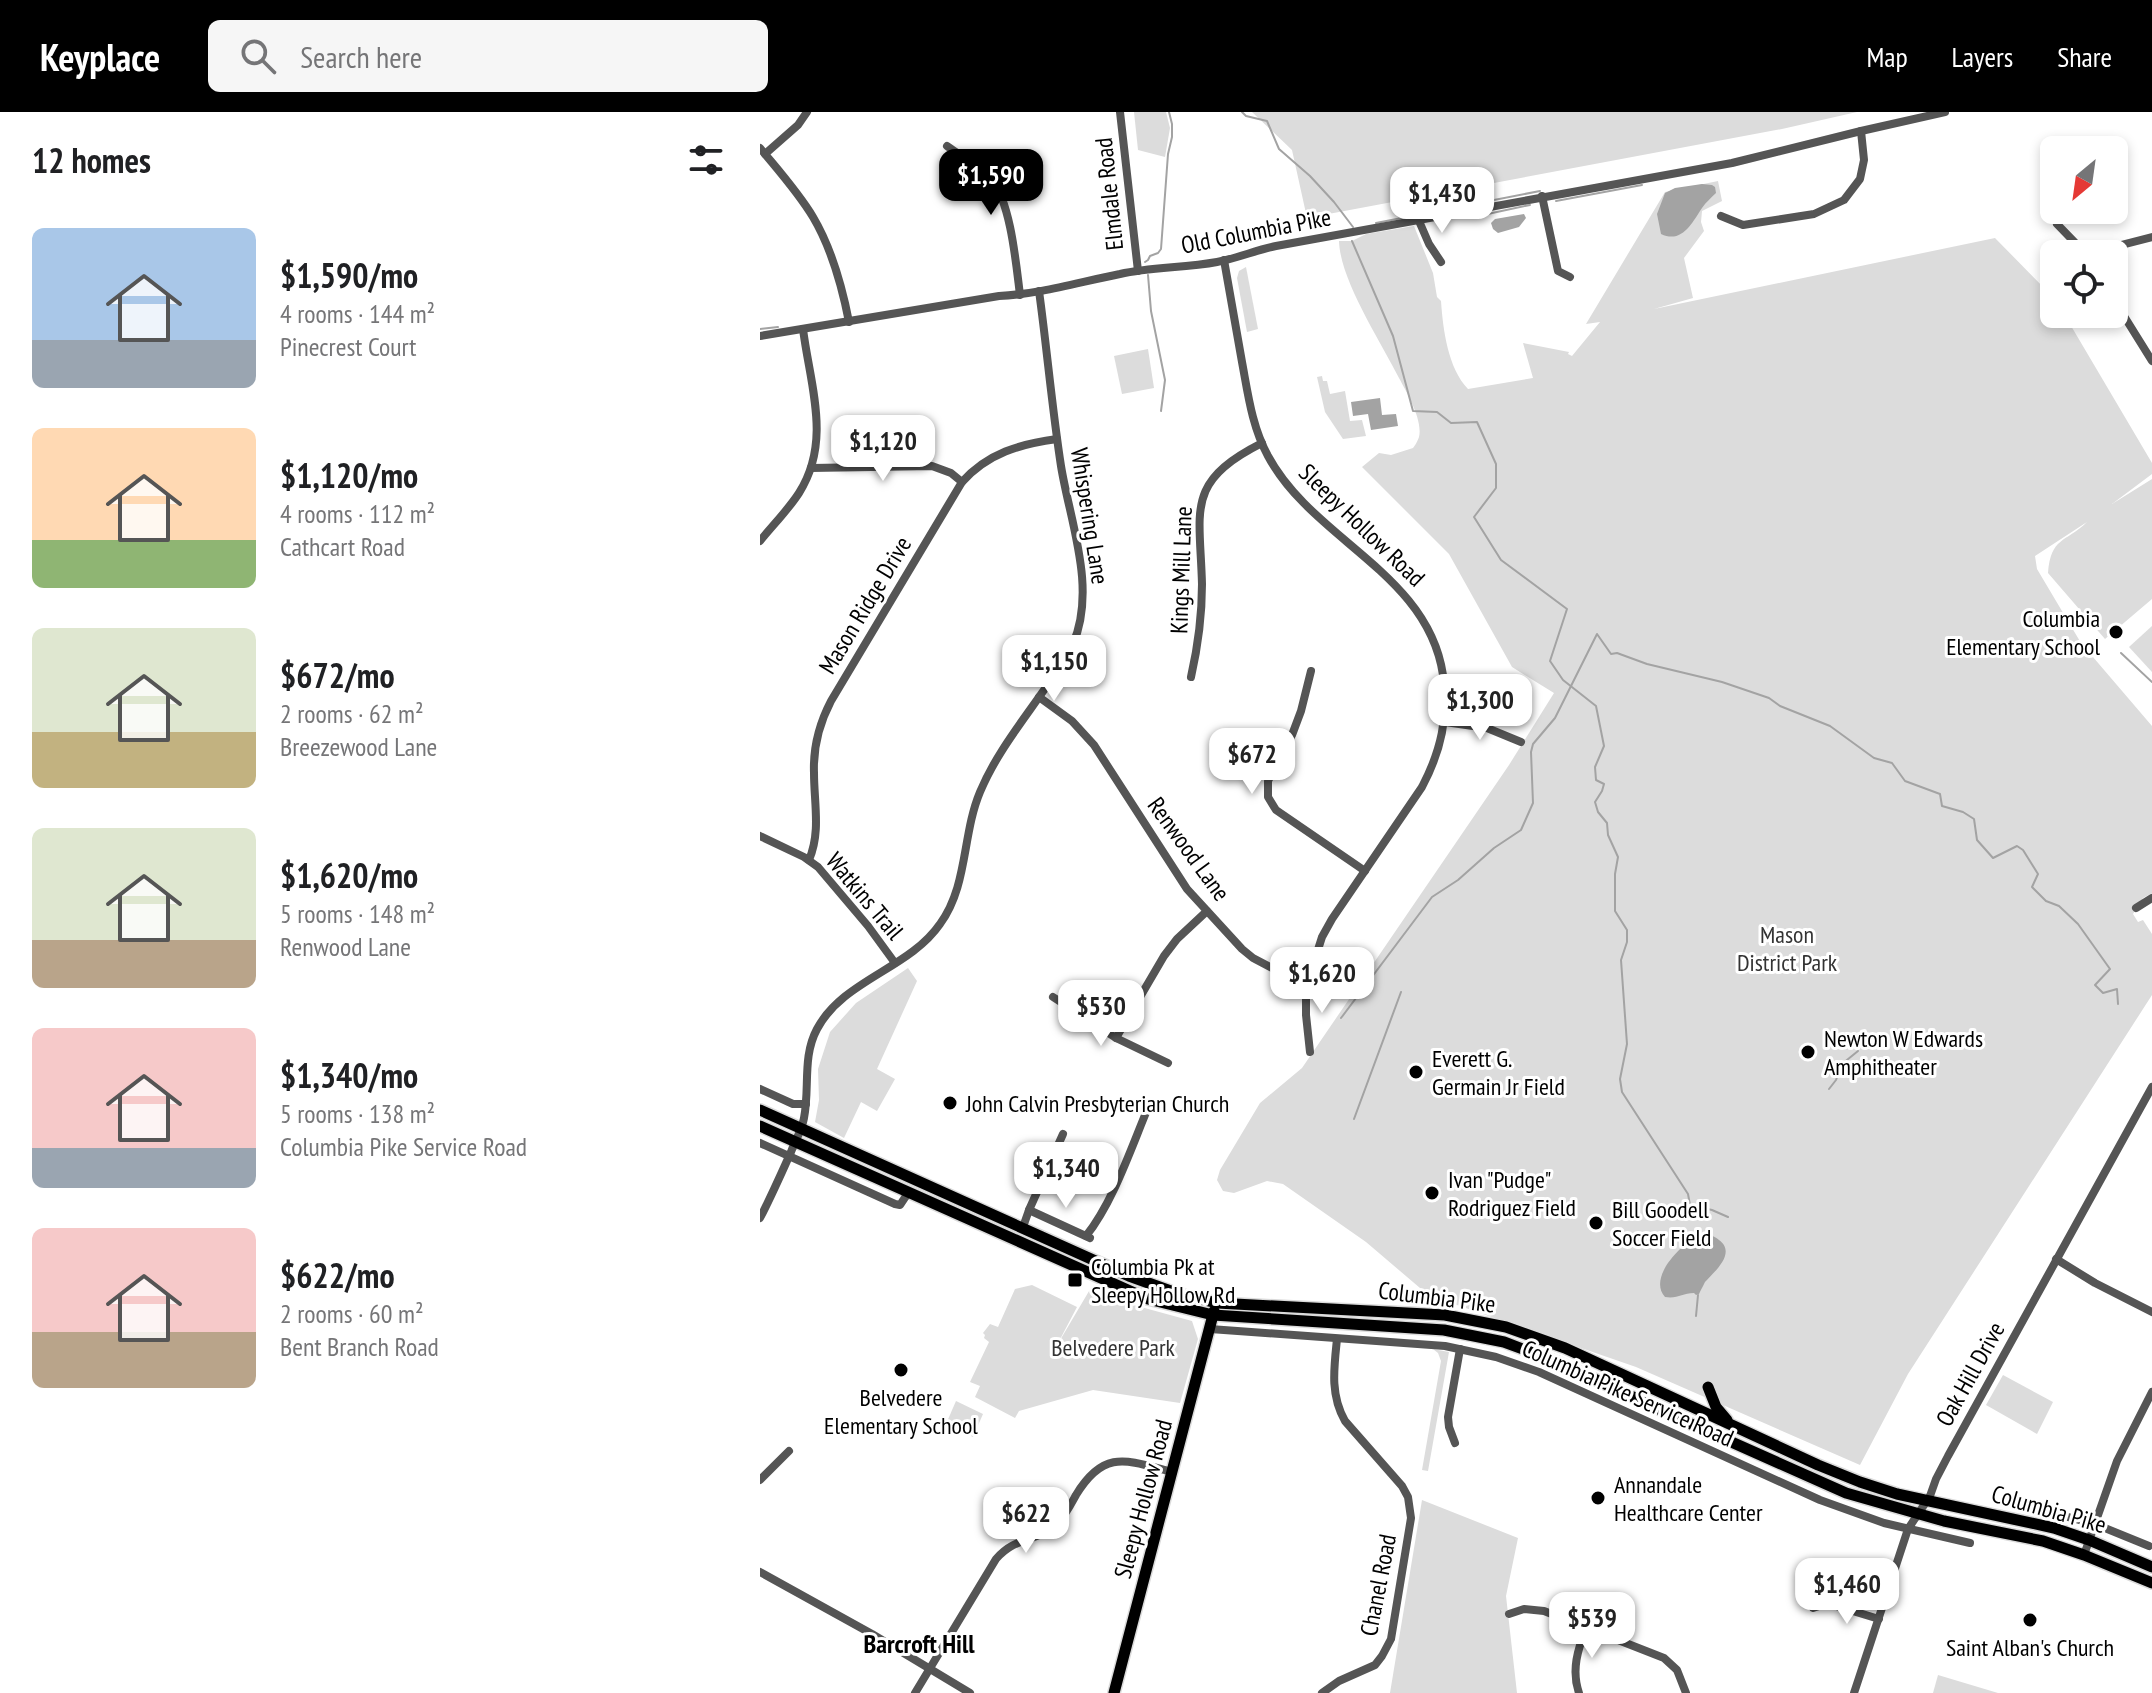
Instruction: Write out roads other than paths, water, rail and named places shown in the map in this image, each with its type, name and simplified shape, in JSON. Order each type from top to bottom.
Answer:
[{"type":"main road","name":"Columbia Pike","points":[[760,1110],[1141,1281],[1179,1294],[1217,1303],[1445,1315],[1480,1321],[1565,1348],[1860,1482],[2089,1540],[2152,1567]]},
{"type":"main road","name":"Columbia Pike","points":[[760,1126],[1148,1299],[1213,1315],[1444,1330],[1504,1342],[1560,1363],[1813,1480],[1858,1497],[1918,1514],[2043,1541],[2152,1583]]},
{"type":"main road","name":"Sleepy Hollow Road","points":[[1114,1693],[1217,1303]]},
{"type":"main road","points":[[1708,1387],[1722,1416],[1737,1428]]},
{"type":"street","points":[[807,112],[798,125],[762,151],[801,199],[824,236],[849,322]]},
{"type":"street","name":"Elmdale Road","points":[[1120,112],[1138,271]]},
{"type":"street","name":"Old Columbia Pike","points":[[760,336],[1020,295],[1138,271],[1187,267],[1276,246],[1732,163],[1945,112]]},
{"type":"street","points":[[1721,216],[1743,225],[1814,214],[1844,200],[1860,179],[1864,160],[1861,131]]},
{"type":"street","points":[[947,146],[985,173],[999,190],[1006,210],[1020,295]]},
{"type":"street","points":[[1542,196],[1558,271],[1570,277]]},
{"type":"street","points":[[1419,221],[1441,262]]},
{"type":"street","points":[[2057,224],[2072,240]]},
{"type":"street","points":[[2128,243],[2152,237]]},
{"type":"street","name":"Sleepy Hollow Road","points":[[1224,260],[1251,411],[1262,443],[1279,475],[1292,491],[1390,580],[1414,606],[1432,637],[1445,686],[1445,722],[1439,750],[1428,776],[1332,919],[1322,937],[1309,978]]},
{"type":"street","name":"Whispering Lane","points":[[760,1218],[801,1128],[806,1104],[808,1056],[824,1017],[842,999],[930,937],[948,912],[959,885],[971,818],[980,791],[1002,749],[1039,697],[1078,632],[1083,602],[1082,574],[1057,439],[1039,291]]},
{"type":"street","points":[[2128,322],[2152,361]]},
{"type":"street","points":[[760,541],[798,493],[815,453],[818,425],[803,329]]},
{"type":"street","name":"Mason Ridge Drive","points":[[809,860],[817,833],[814,757],[826,711],[962,482],[977,467],[1000,453],[1029,443],[1057,439]]},
{"type":"street","name":"Kings Mill Lane","points":[[1191,677],[1202,610],[1199,520],[1204,495],[1216,474],[1227,463],[1262,443]]},
{"type":"street","points":[[811,468],[932,466],[951,473],[962,482]]},
{"type":"street","points":[[1311,671],[1292,735],[1268,781],[1268,797],[1276,810],[1365,871]]},
{"type":"street","name":"Renwood Lane","points":[[1039,697],[1072,721],[1094,745],[1174,872],[1207,911],[1253,958],[1276,970],[1309,978]]},
{"type":"street","points":[[1445,722],[1487,728],[1521,742]]},
{"type":"street","name":"Watkins Trail","points":[[760,836],[809,860],[829,878],[895,963]]},
{"type":"street","points":[[2136,908],[2152,898]]},
{"type":"street","points":[[1116,1038],[1164,956],[1207,911]]},
{"type":"street","points":[[1309,978],[1306,1015],[1310,1052]]},
{"type":"street","points":[[1053,997],[1116,1038],[1168,1063]]},
{"type":"street","name":"Oak Hill Drive","points":[[1854,1693],[1908,1529],[1927,1501],[1948,1456],[2152,1087]]},
{"type":"street","points":[[760,1089],[793,1104],[806,1104]]},
{"type":"street","points":[[1029,1210],[1088,1237],[1106,1204],[1150,1103]]},
{"type":"street","points":[[1023,1227],[1063,1134]]},
{"type":"street","points":[[760,1143],[895,1204],[900,1205],[908,1193]]},
{"type":"street","points":[[2056,1259],[2152,1312]]},
{"type":"street","name":"Columbia Pike Service Road","points":[[1210,1329],[1445,1346],[1496,1357],[1850,1512],[1970,1543]]},
{"type":"street","name":"Chanel Road","points":[[1322,1693],[1339,1681],[1369,1669],[1388,1647],[1397,1615],[1411,1518],[1408,1497],[1402,1486],[1345,1421],[1340,1411],[1334,1387],[1337,1339]]},
{"type":"street","points":[[1455,1443],[1448,1417],[1460,1349]]},
{"type":"street","points":[[2084,1555],[2117,1461],[2152,1392]]},
{"type":"street","points":[[760,1480],[789,1451]]},
{"type":"street","points":[[915,1693],[996,1559],[1011,1545],[1055,1526],[1092,1472],[1104,1465],[1122,1461],[1172,1472]]},
{"type":"street","points":[[2010,1502],[2095,1524],[2149,1546]]},
{"type":"street","points":[[760,1572],[970,1693]]},
{"type":"street","points":[[1813,1608],[1833,1605],[1879,1619]]},
{"type":"street","points":[[1509,1614],[1534,1609],[1544,1611],[1664,1658],[1677,1670],[1686,1693]]},
{"type":"street","points":[[1579,1693],[1576,1657],[1586,1628]]},
{"type":"waterway","points":[[1145,262],[1161,249],[1172,137],[1169,112]]},
{"type":"waterway","points":[[1242,112],[1246,116],[1267,121],[1279,149],[1310,176],[1353,227]]},
{"type":"waterway","points":[[1556,201],[1642,185]]},
{"type":"waterway","points":[[1376,223],[1540,191]]},
{"type":"waterway","points":[[1483,215],[1530,205]]},
{"type":"waterway","points":[[1352,241],[1393,336],[1413,411],[1437,412],[1451,423],[1477,422],[1496,464],[1496,488],[1474,517],[1501,560],[1567,609],[1550,661],[1563,680],[1596,706],[1604,746],[1595,767],[1596,780],[1604,784],[1595,802],[1607,823],[1608,835],[1618,857],[1615,911],[1627,930],[1621,960],[1627,1044],[1620,1079],[1622,1092],[1688,1194],[1690,1205],[1728,1217]]},
{"type":"waterway","points":[[1148,275],[1151,311],[1165,380],[1161,411]]},
{"type":"waterway","points":[[760,329],[778,327]]},
{"type":"waterway","points":[[1341,1018],[1432,897],[1521,830],[1533,803],[1533,744],[1555,718],[1597,634],[1611,654],[1617,653],[1647,664],[1722,682],[1769,698],[1780,706],[1830,726],[1874,758],[1892,763],[1905,781],[1940,794],[1942,806],[1974,819],[1977,840],[1993,858],[2017,846],[2023,850],[2038,874],[2032,887],[2078,924],[2110,969],[2095,985],[2103,993],[2117,989],[2118,1004]]},
{"type":"waterway","points":[[2121,653],[2152,682]]},
{"type":"waterway","points":[[1354,1119],[1401,992]]},
{"type":"waterway","points":[[1829,1089],[1842,1064],[1858,1051]]},
{"type":"waterway","points":[[1696,1316],[1698,1295]]},
{"type":"place","name":"Columbia Elementary School","points":[[2116,632]]},
{"type":"place","name":"Newton W Edwards Amphitheater","points":[[1808,1052]]},
{"type":"place","name":"Everett G. Germain Jr Field","points":[[1416,1072]]},
{"type":"place","name":"John Calvin Presbyterian Church","points":[[950,1103]]},
{"type":"place","name":"Ivan \"Pudge\" Rodriguez Field","points":[[1432,1193]]},
{"type":"place","name":"Bill Goodell Soccer Field","points":[[1596,1223]]},
{"type":"place","name":"Columbia Pk at Sleepy Hollow Rd","points":[[1075,1280]]},
{"type":"place","name":"Belvedere Elementary School","points":[[901,1370]]},
{"type":"place","name":"Annandale Healthcare Center","points":[[1598,1498]]},
{"type":"place","name":"Saint Alban's Church","points":[[2030,1620]]},
{"type":"district","name":"Barcroft Hill","points":[[919,1643]]},
{"type":"park label","name":"Mason District Park","points":[[1787,948]]},
{"type":"park label","name":"Belvedere Park","points":[[1113,1347]]}]
